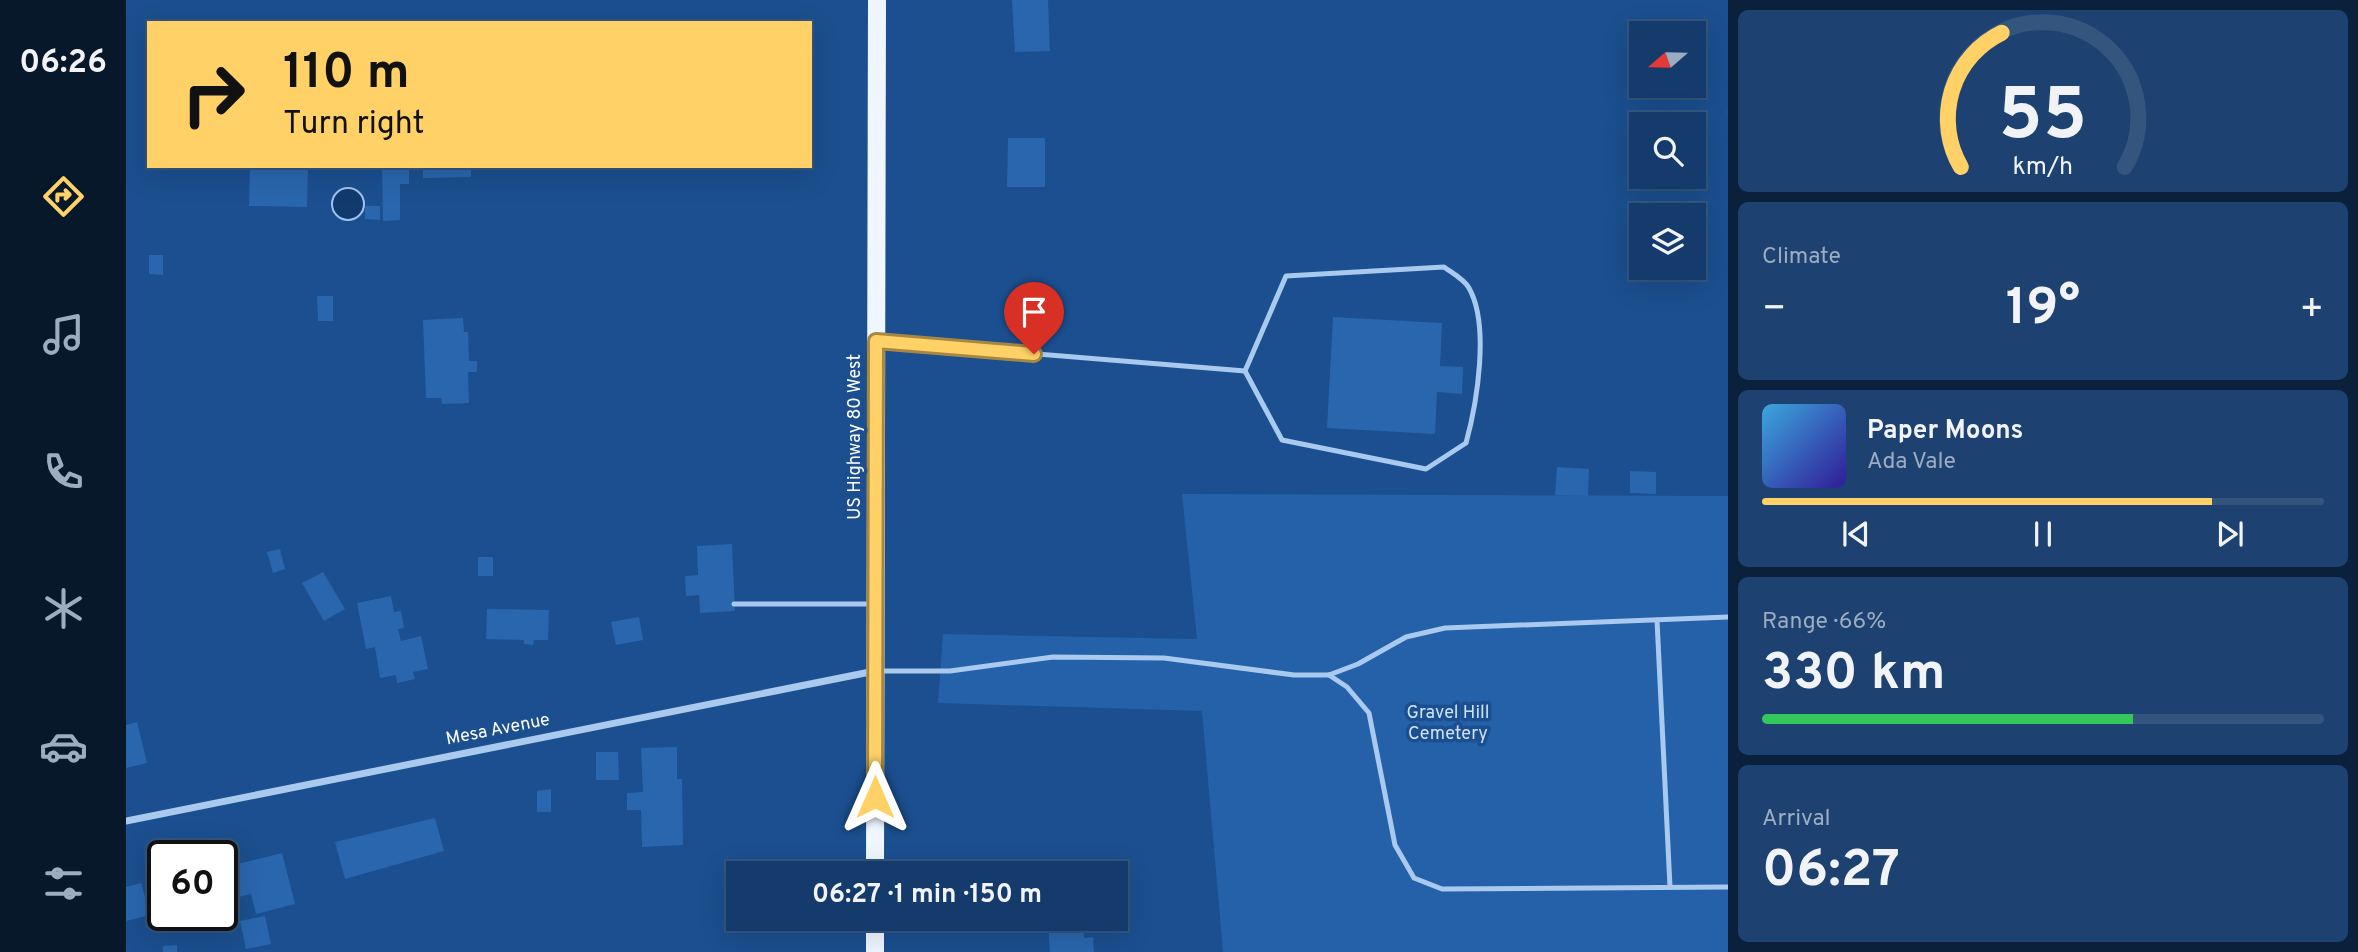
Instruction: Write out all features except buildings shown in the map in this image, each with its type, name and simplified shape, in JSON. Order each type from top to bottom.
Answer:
[{"type":"main road","name":"US Highway 80 West","points":[[875,861],[877,0]]},
{"type":"main road","points":[[875,931],[875,952]]},
{"type":"street","name":"Mesa Avenue","points":[[126,821],[876,671]]},
{"type":"lane","points":[[1444,267],[1468,285],[1479,312],[1476,407],[1466,443],[1426,469],[1282,440],[1245,371],[1286,276],[1444,267]]},
{"type":"lane","points":[[876,341],[1245,371]]},
{"type":"lane","points":[[734,604],[876,604]]},
{"type":"lane","points":[[876,671],[950,671],[1067,657],[1164,658],[1294,675],[1329,675],[1358,664],[1406,637],[1445,628],[1728,617]]},
{"type":"lane","points":[[1657,620],[1670,887]]},
{"type":"lane","points":[[1329,675],[1347,687],[1369,713],[1395,845],[1414,878],[1442,890],[1728,887]]},
{"type":"green space","name":"Gravel Hill Cemetery","points":[[1182,494],[1728,496],[1728,952],[1223,952],[1202,711],[938,703],[943,634],[1197,639]]},
{"type":"shaded area","points":[[348,188],[359,193],[364,204],[359,215],[348,220],[337,215],[332,204],[337,193]]},
{"type":"route","points":[[875,797],[876,341],[1034,354]]}]
